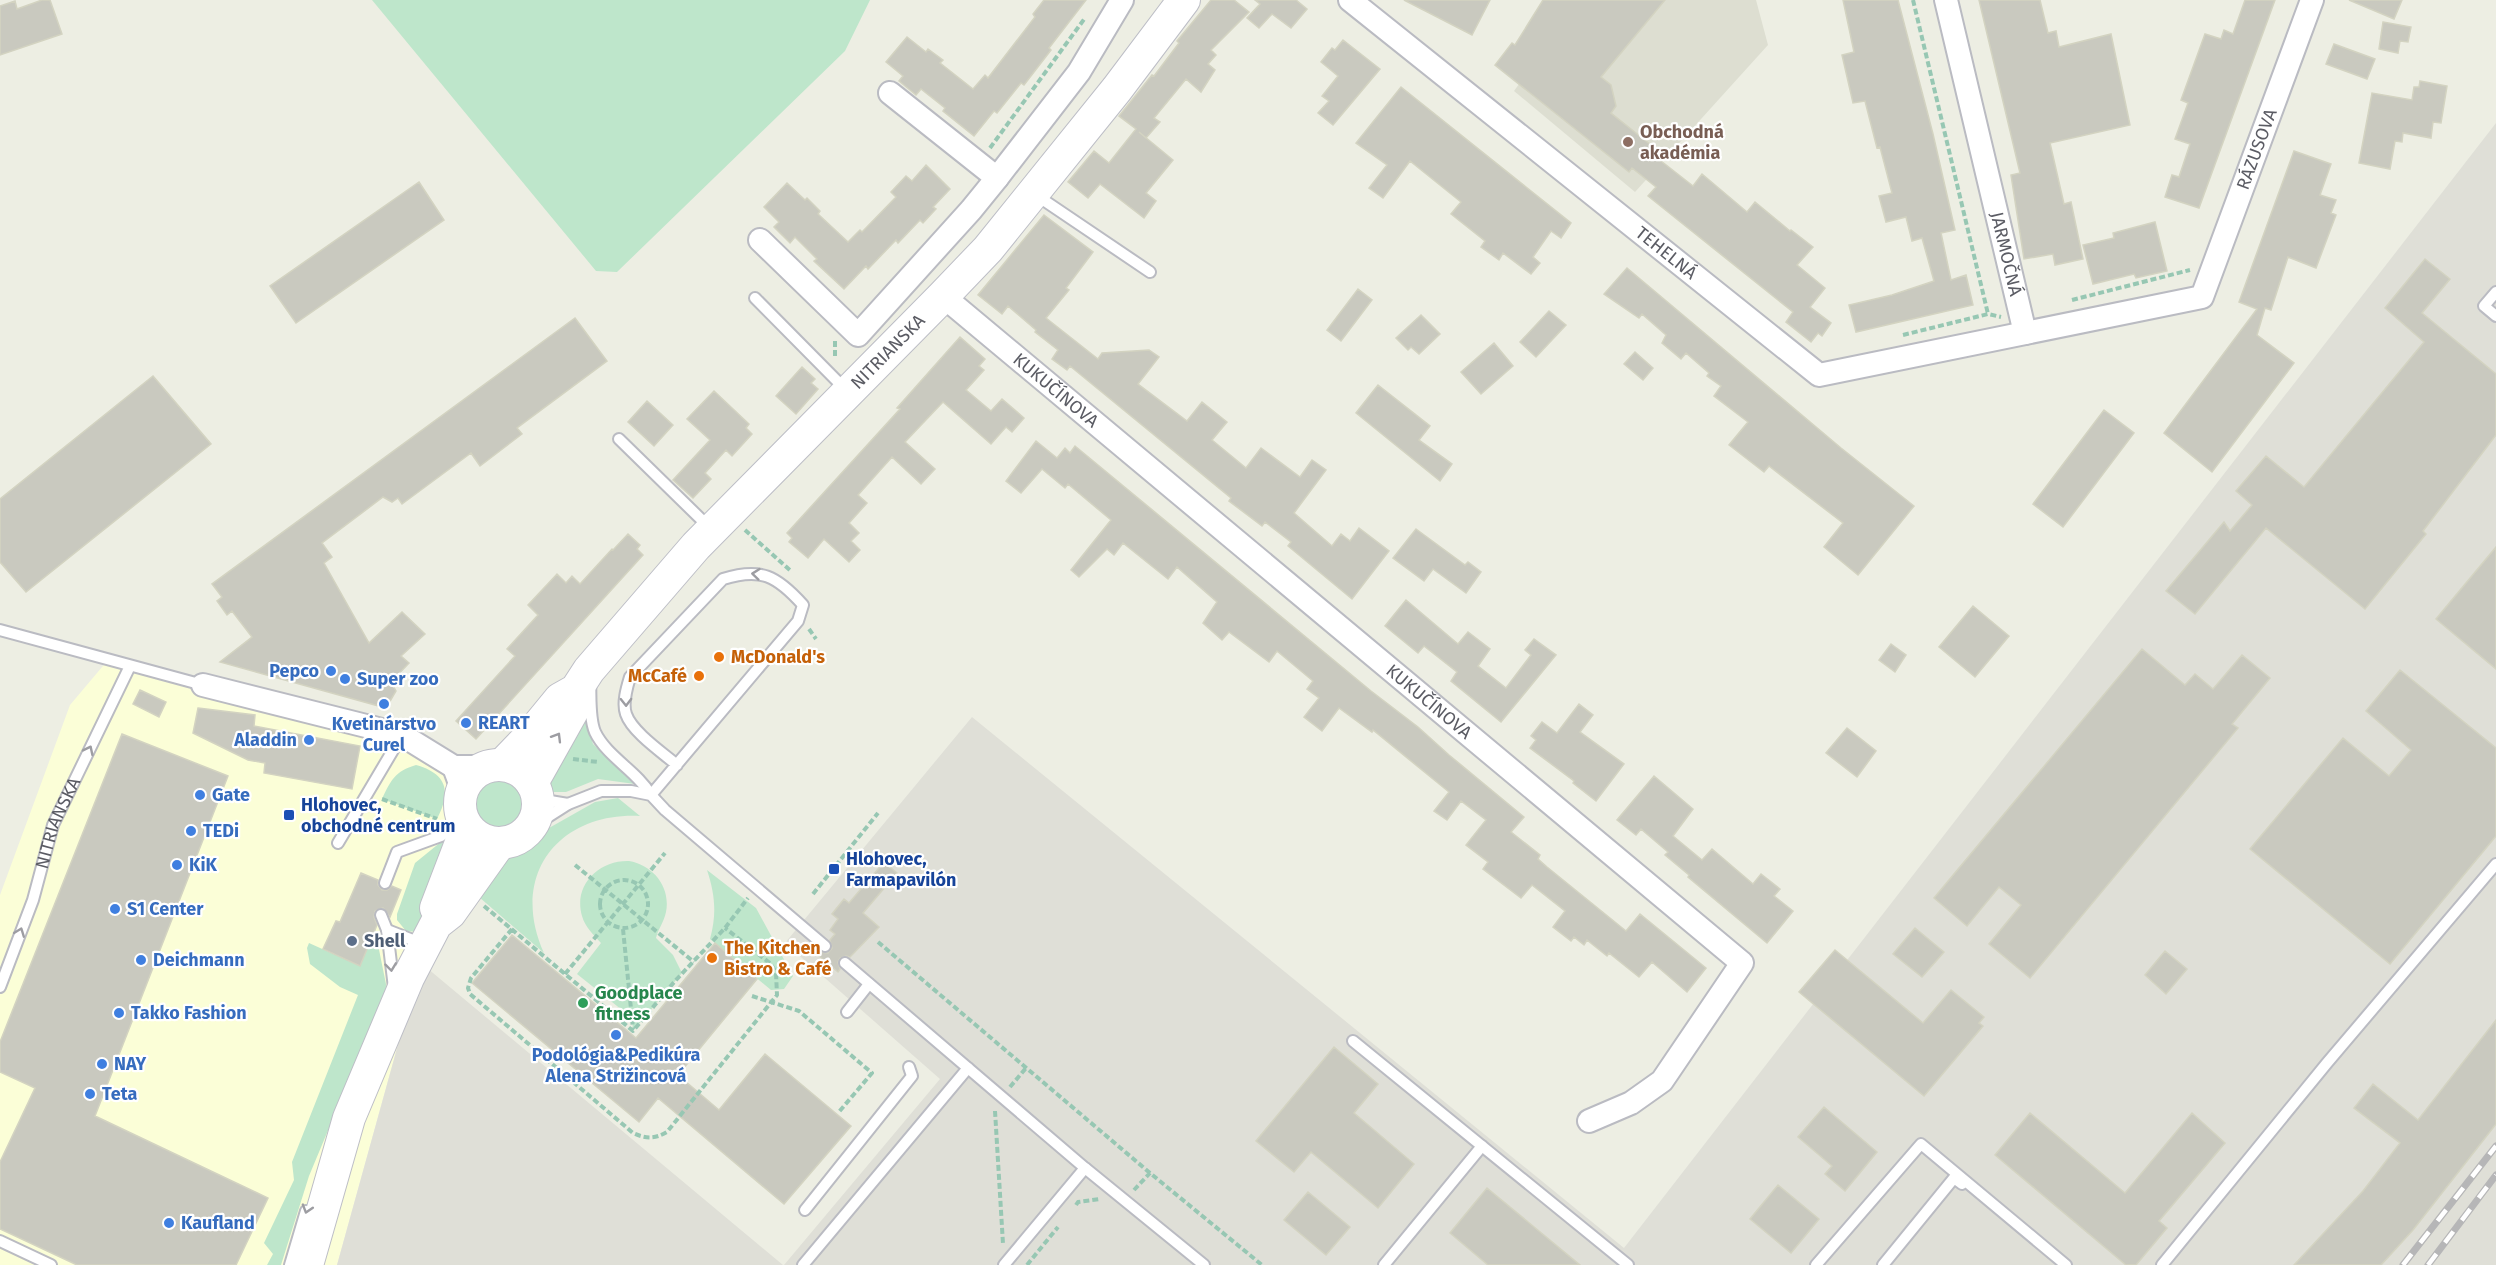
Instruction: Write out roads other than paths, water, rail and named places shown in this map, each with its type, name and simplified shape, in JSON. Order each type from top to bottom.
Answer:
[{"type":"main road","name":"NITRIANSKA","points":[[431,934],[435,910],[467,794],[528,738],[560,699],[583,680],[712,530],[988,249],[1124,81],[1184,0]]},
{"type":"main road","name":"NITRIANSKA","points":[[308,1265],[350,1118],[396,1004],[431,934],[450,913],[499,844],[512,842],[523,836],[542,803],[583,680]]},
{"type":"main road","points":[[499,844],[481,839],[467,794],[514,767],[524,774],[542,803]]},
{"type":"street","name":"NITRIANSKA","points":[[760,240],[858,335],[997,178],[1079,72],[1122,0]]},
{"type":"street","name":"TEHELNÁ","points":[[1350,0],[1819,375],[2025,333]]},
{"type":"street","name":"JARMOČNÁ","points":[[1946,0],[2025,333]]},
{"type":"street","name":"RÁZUSOVA","points":[[2025,333],[2202,297],[2312,0]]},
{"type":"street","points":[[891,93],[997,178]]},
{"type":"street","name":"KUKUČÍNOVA","points":[[943,297],[1742,963],[1662,1081],[1631,1103],[1589,1121]]},
{"type":"street","points":[[203,685],[402,735],[467,794]]},
{"type":"lane","points":[[1034,193],[1150,272]]},
{"type":"lane","points":[[2496,292],[2484,306],[2496,316]]},
{"type":"lane","points":[[755,298],[848,393]]},
{"type":"lane","points":[[619,439],[712,530]]},
{"type":"lane","points":[[651,795],[677,765],[798,621],[803,605],[792,593],[766,574],[743,573],[723,579],[630,676],[625,692],[626,714],[644,738],[677,765]]},
{"type":"lane","points":[[0,630],[203,685]]},
{"type":"lane","name":"NITRIANSKA","points":[[0,987],[33,900],[53,825],[130,666]]},
{"type":"lane","points":[[583,680],[594,731],[602,743],[643,782],[665,810],[825,946]]},
{"type":"lane","points":[[338,843],[402,735]]},
{"type":"lane","points":[[542,803],[613,789],[651,795]]},
{"type":"lane","points":[[385,883],[397,852],[441,836],[467,794]]},
{"type":"lane","points":[[2162,1265],[2327,1063],[2496,864]]},
{"type":"lane","points":[[381,915],[387,930],[396,1004]]},
{"type":"lane","points":[[387,930],[431,934]]},
{"type":"lane","points":[[845,963],[1085,1168],[1204,1265]]},
{"type":"lane","points":[[847,1012],[869,984]]},
{"type":"lane","points":[[1353,1041],[1628,1265]]},
{"type":"lane","points":[[805,1210],[912,1076],[909,1067]]},
{"type":"lane","points":[[803,1265],[968,1068]]},
{"type":"lane","name":"NITRIANSKA","points":[[320,1177],[350,1118]]},
{"type":"lane","points":[[1816,1265],[1921,1144],[2064,1265]]},
{"type":"lane","points":[[1384,1265],[1482,1146]]},
{"type":"lane","points":[[1008,1261],[1085,1168]]},
{"type":"lane","points":[[1883,1265],[1954,1178],[2064,1265]]},
{"type":"lane","points":[[290,1265],[310,1200]]},
{"type":"lane","points":[[0,1241],[51,1265]]},
{"type":"railway","points":[[2403,1265],[2496,1146]]},
{"type":"railway","points":[[2428,1265],[2496,1175]]},
{"type":"place","name":"Obchodná akadémia","points":[[1628,142]]},
{"type":"place","name":"McDonald's","points":[[719,657]]},
{"type":"place","name":"Pepco","points":[[331,671]]},
{"type":"place","name":"McCafé","points":[[699,676]]},
{"type":"place","name":"Super zoo","points":[[345,679]]},
{"type":"place","name":"Kvetinárstvo Curel","points":[[384,704]]},
{"type":"place","name":"REART","points":[[466,723]]},
{"type":"place","name":"Aladdin","points":[[309,740]]},
{"type":"place","name":"Gate","points":[[200,795]]},
{"type":"place","name":"Hlohovec, obchodné centrum","points":[[289,815]]},
{"type":"place","name":"TEDi","points":[[191,831]]},
{"type":"place","name":"KiK","points":[[177,865]]},
{"type":"place","name":"Hlohovec, Farmapavilón","points":[[834,869]]},
{"type":"place","name":"S1 Center","points":[[115,909]]},
{"type":"place","name":"Shell","points":[[352,941]]},
{"type":"place","name":"The Kitchen Bistro & Café","points":[[712,958]]},
{"type":"place","name":"Deichmann","points":[[141,960]]},
{"type":"place","name":"Goodplace fitness","points":[[583,1003]]},
{"type":"place","name":"Takko Fashion","points":[[119,1013]]},
{"type":"place","name":"Podológia&Pedikúra Alena Strižincová","points":[[616,1035]]},
{"type":"place","name":"NAY","points":[[102,1064]]},
{"type":"place","name":"Teta","points":[[90,1094]]},
{"type":"place","name":"Kaufland","points":[[169,1223]]}]
